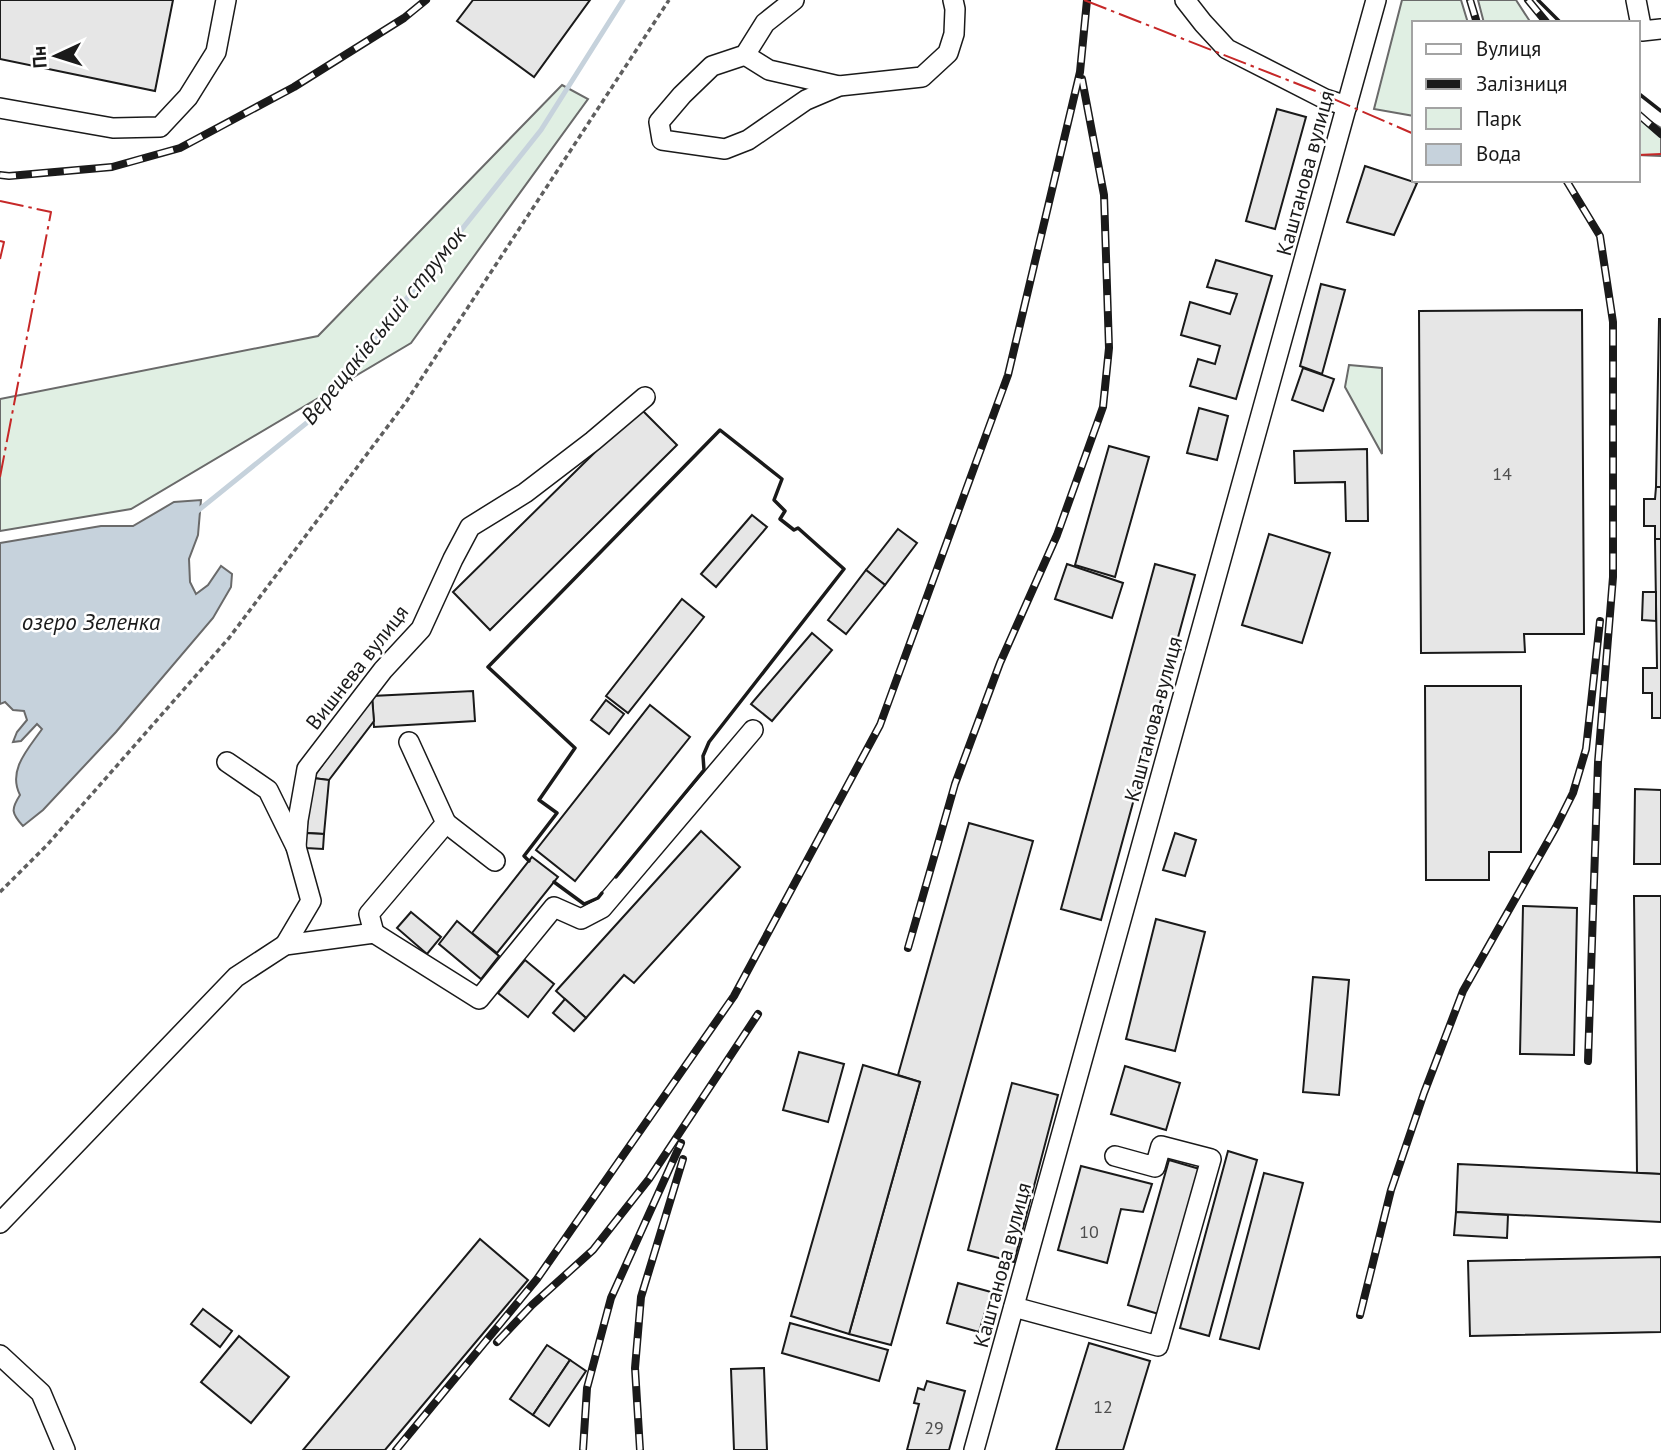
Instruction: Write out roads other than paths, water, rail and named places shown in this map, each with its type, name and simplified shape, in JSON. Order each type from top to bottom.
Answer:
[{"type":"street","points":[[0,107],[113,128],[160,127],[188,97],[216,52],[226,0]]},
{"type":"street","points":[[794,0],[765,23],[745,55],[712,66],[682,95],[659,122],[662,140],[725,149],[748,140],[806,100],[839,86],[922,77],[948,52],[954,33],[953,0]]},
{"type":"street","points":[[1185,0],[1227,49],[1325,99],[1347,106]]},
{"type":"street","name":"Каштанова вулиця","points":[[974,1450],[1376,0]]},
{"type":"street","points":[[1636,0],[1640,21]]},
{"type":"street","points":[[1640,21],[1642,32],[1661,29]]},
{"type":"street","points":[[745,55],[769,71],[839,86]]},
{"type":"street","name":"Вишнева вулиця","points":[[296,847],[307,769],[383,670],[421,629],[470,527],[525,493],[645,397]]},
{"type":"street","points":[[446,823],[369,914],[374,933],[479,999],[554,907],[581,919],[602,908],[753,730]]},
{"type":"street","points":[[409,742],[446,823],[495,861]]},
{"type":"street","name":"Вишнева вулиця","points":[[0,1223],[236,977],[285,945],[312,901],[296,847],[268,790],[227,762]]},
{"type":"street","name":"Вишнева вулиця","points":[[285,945],[374,933]]},
{"type":"street","points":[[1014,1307],[1158,1346],[1211,1159],[1161,1146],[1155,1167],[1115,1156]]},
{"type":"street","points":[[0,1355],[41,1394],[65,1450]]},
{"type":"water","name":"озеро Зеленка","points":[[201,500],[198,535],[189,559],[190,582],[196,594],[208,585],[221,566],[232,574],[231,587],[213,618],[116,732],[43,810],[23,826],[14,811],[20,795],[16,777],[21,760],[42,729],[37,724],[21,741],[13,742],[27,720],[24,711],[13,710],[5,702],[0,704],[0,543],[101,526],[133,526],[174,502]]},
{"type":"waterway","name":"Верещаківський струмок","points":[[195,513],[309,421],[541,130],[623,0]]},
{"type":"railway","points":[[0,175],[112,167],[180,148],[294,87],[404,18],[426,0]]},
{"type":"railway","points":[[396,1450],[537,1279],[734,996],[880,725],[1008,375],[1080,72],[1087,0]]},
{"type":"railway","points":[[1470,0],[1476,21]]},
{"type":"railway","points":[[1528,0],[1545,21]]},
{"type":"railway","points":[[908,948],[955,784],[1000,663],[1057,535],[1103,407],[1109,348],[1104,195],[1082,79]]},
{"type":"railway","points":[[1640,116],[1661,134]]},
{"type":"railway","points":[[1567,182],[1600,236],[1613,322],[1613,577],[1598,762],[1588,1061]]},
{"type":"railway","points":[[1360,1315],[1391,1190],[1463,991],[1573,793],[1586,749],[1600,621]]},
{"type":"railway","points":[[497,1342],[532,1305],[593,1250],[649,1179],[758,1014]]},
{"type":"railway","points":[[583,1450],[587,1388],[611,1298],[681,1143]]},
{"type":"railway","points":[[640,1450],[635,1368],[641,1297],[683,1159]]}]
